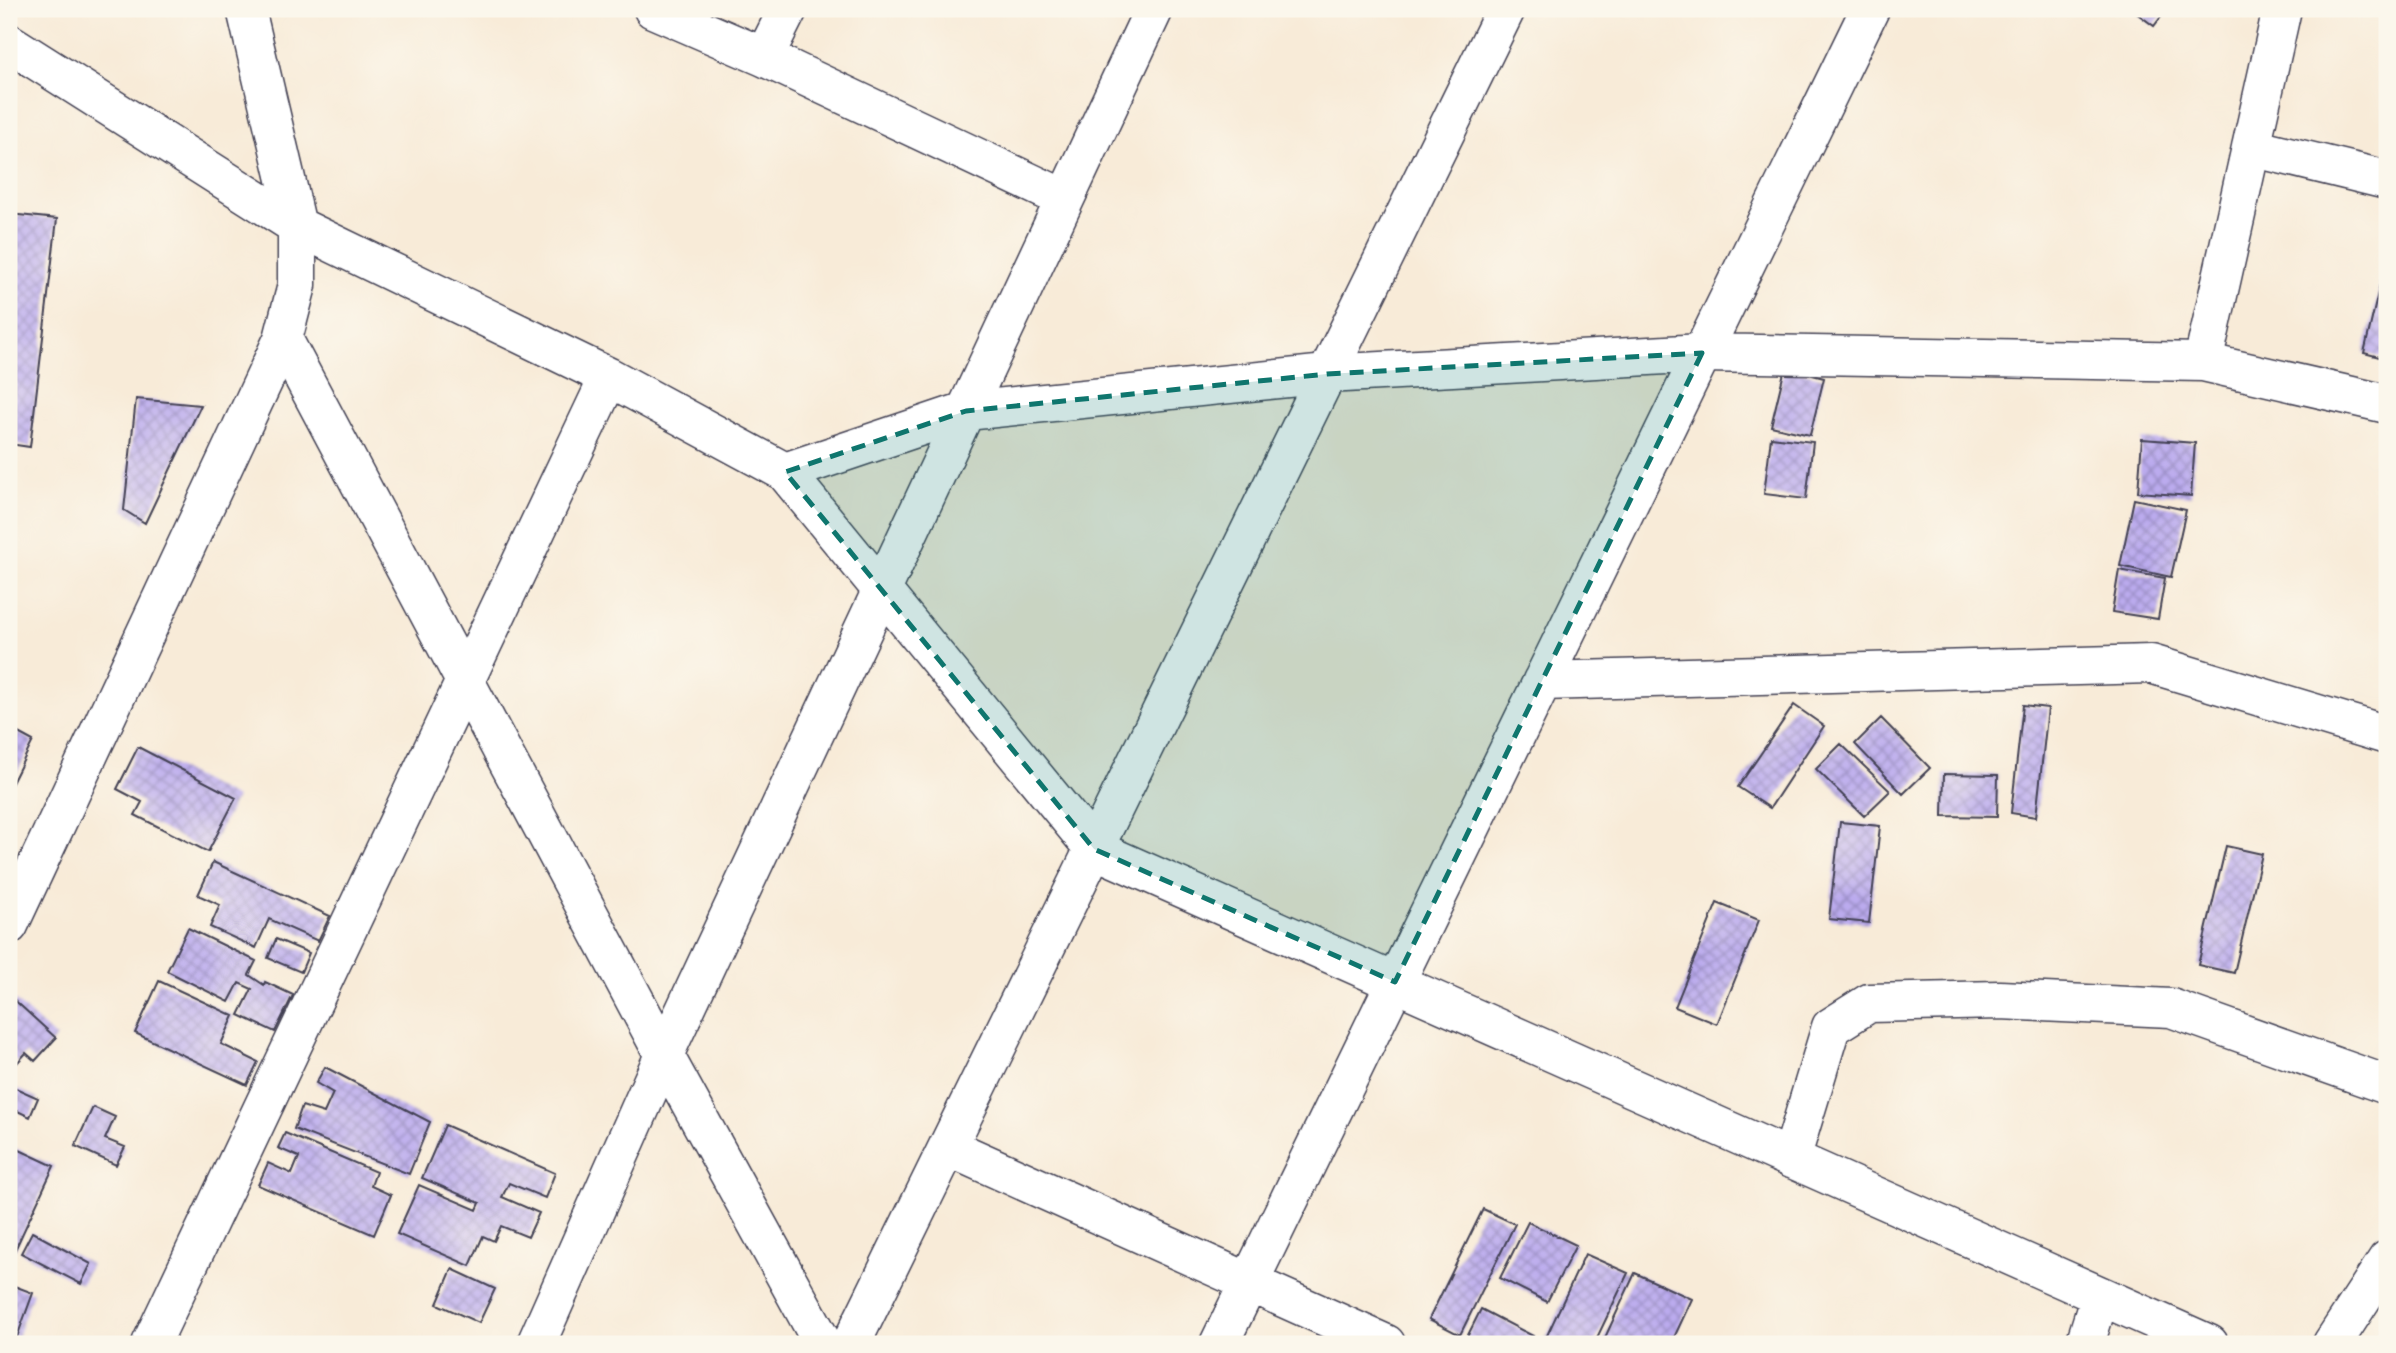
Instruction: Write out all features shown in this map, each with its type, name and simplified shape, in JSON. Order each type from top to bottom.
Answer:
[{"type":"street","points":[[9,925],[283,339],[298,285],[297,226],[246,9]]},
{"type":"street","points":[[653,9],[764,57],[1065,199]]},
{"type":"street","points":[[764,57],[788,9]]},
{"type":"street","points":[[536,1344],[664,1055],[1154,9]]},
{"type":"street","points":[[851,1344],[1506,9]]},
{"type":"street","points":[[1219,1344],[1870,9]]},
{"type":"street","points":[[2203,362],[2282,9]]},
{"type":"street","points":[[9,43],[297,226],[609,377],[785,472],[1094,849],[2209,1344]]},
{"type":"street","points":[[2251,147],[2387,180]]},
{"type":"street","points":[[283,339],[664,1055],[823,1344]]},
{"type":"street","points":[[785,472],[965,411],[1327,374],[1702,353],[2203,362],[2387,404]]},
{"type":"street","points":[[151,1344],[609,377]]},
{"type":"street","points":[[1542,681],[2151,664],[2387,735]]},
{"type":"street","points":[[1791,1159],[1831,1027],[1868,1003],[2000,1000],[2171,1008],[2387,1085]]},
{"type":"street","points":[[948,1147],[1386,1344]]},
{"type":"street","points":[[2332,1344],[2387,1260]]},
{"type":"street","points":[[2085,1344],[2100,1296]]},
{"type":"highlighted area","points":[[1702,353],[1395,982],[1094,849],[785,472],[966,411],[1327,374]]},
{"type":"building","points":[[2131,9],[2167,9],[2154,26]]},
{"type":"building","points":[[9,214],[57,219],[30,447],[9,444]]},
{"type":"building","points":[[2381,280],[2387,281],[2387,359],[2364,353]]},
{"type":"building","points":[[1785,368],[1824,378],[1810,435],[1771,426]]},
{"type":"building","points":[[136,399],[201,405],[145,523],[124,510]]},
{"type":"building","points":[[1771,437],[1813,442],[1806,499],[1764,494]]},
{"type":"building","points":[[2142,439],[2195,443],[2191,496],[2138,492]]},
{"type":"building","points":[[2134,499],[2186,510],[2171,577],[2120,566]]},
{"type":"building","points":[[2119,570],[2165,578],[2158,619],[2112,612]]},
{"type":"building","points":[[1794,705],[1824,726],[1770,808],[1738,787]]},
{"type":"building","points":[[2023,705],[2048,708],[2036,817],[2011,813]]},
{"type":"building","points":[[1881,718],[1930,768],[1903,794],[1855,744]]},
{"type":"building","points":[[9,728],[33,741],[9,789]]},
{"type":"building","points":[[1841,744],[1890,791],[1864,816],[1816,769]]},
{"type":"building","points":[[138,747],[236,798],[208,852],[135,815],[142,802],[117,789]]},
{"type":"building","points":[[1944,774],[1998,775],[1997,817],[1943,816]]},
{"type":"building","points":[[1840,822],[1880,826],[1869,923],[1829,919]]},
{"type":"building","points":[[2226,846],[2262,854],[2234,973],[2198,965]]},
{"type":"building","points":[[213,862],[330,916],[318,941],[269,919],[256,948],[210,927],[220,905],[198,895]]},
{"type":"building","points":[[1717,903],[1759,920],[1717,1024],[1675,1007]]},
{"type":"building","points":[[188,928],[256,961],[249,975],[264,985],[265,982],[293,995],[275,1032],[239,1015],[252,989],[239,983],[229,1002],[167,971]]},
{"type":"building","points":[[276,939],[309,953],[301,972],[268,958]]},
{"type":"building","points":[[159,981],[234,1016],[221,1044],[258,1062],[247,1085],[135,1033]]},
{"type":"building","points":[[9,995],[56,1038],[35,1061],[26,1053],[17,1063],[9,1055]]},
{"type":"building","points":[[325,1067],[430,1122],[409,1174],[294,1129],[302,1106],[324,1113],[333,1093],[316,1083]]},
{"type":"building","points":[[9,1085],[38,1098],[30,1117],[9,1107]]},
{"type":"building","points":[[93,1107],[115,1117],[105,1139],[125,1147],[116,1165],[75,1146]]},
{"type":"building","points":[[445,1125],[555,1173],[545,1198],[509,1183],[502,1197],[539,1213],[528,1237],[501,1226],[494,1241],[483,1236],[470,1266],[397,1234],[419,1185],[477,1210],[480,1203],[422,1178]]},
{"type":"building","points":[[285,1133],[376,1172],[371,1186],[391,1195],[374,1235],[258,1185],[268,1163],[292,1174],[299,1157],[278,1148]]},
{"type":"building","points":[[9,1145],[54,1166],[15,1250],[9,1247]]},
{"type":"building","points":[[1483,1209],[1515,1224],[1460,1335],[1429,1319]]},
{"type":"building","points":[[1528,1222],[1576,1245],[1547,1302],[1500,1278]]},
{"type":"building","points":[[32,1232],[91,1264],[81,1284],[21,1253]]},
{"type":"building","points":[[1585,1254],[1628,1273],[1594,1344],[1543,1344]]},
{"type":"building","points":[[452,1269],[495,1289],[479,1323],[437,1304]]},
{"type":"building","points":[[1635,1273],[1692,1299],[1671,1344],[1602,1344]]},
{"type":"building","points":[[9,1284],[33,1293],[17,1337],[9,1334]]},
{"type":"building","points":[[1481,1309],[1533,1336],[1529,1344],[1477,1344],[1466,1339]]}]
